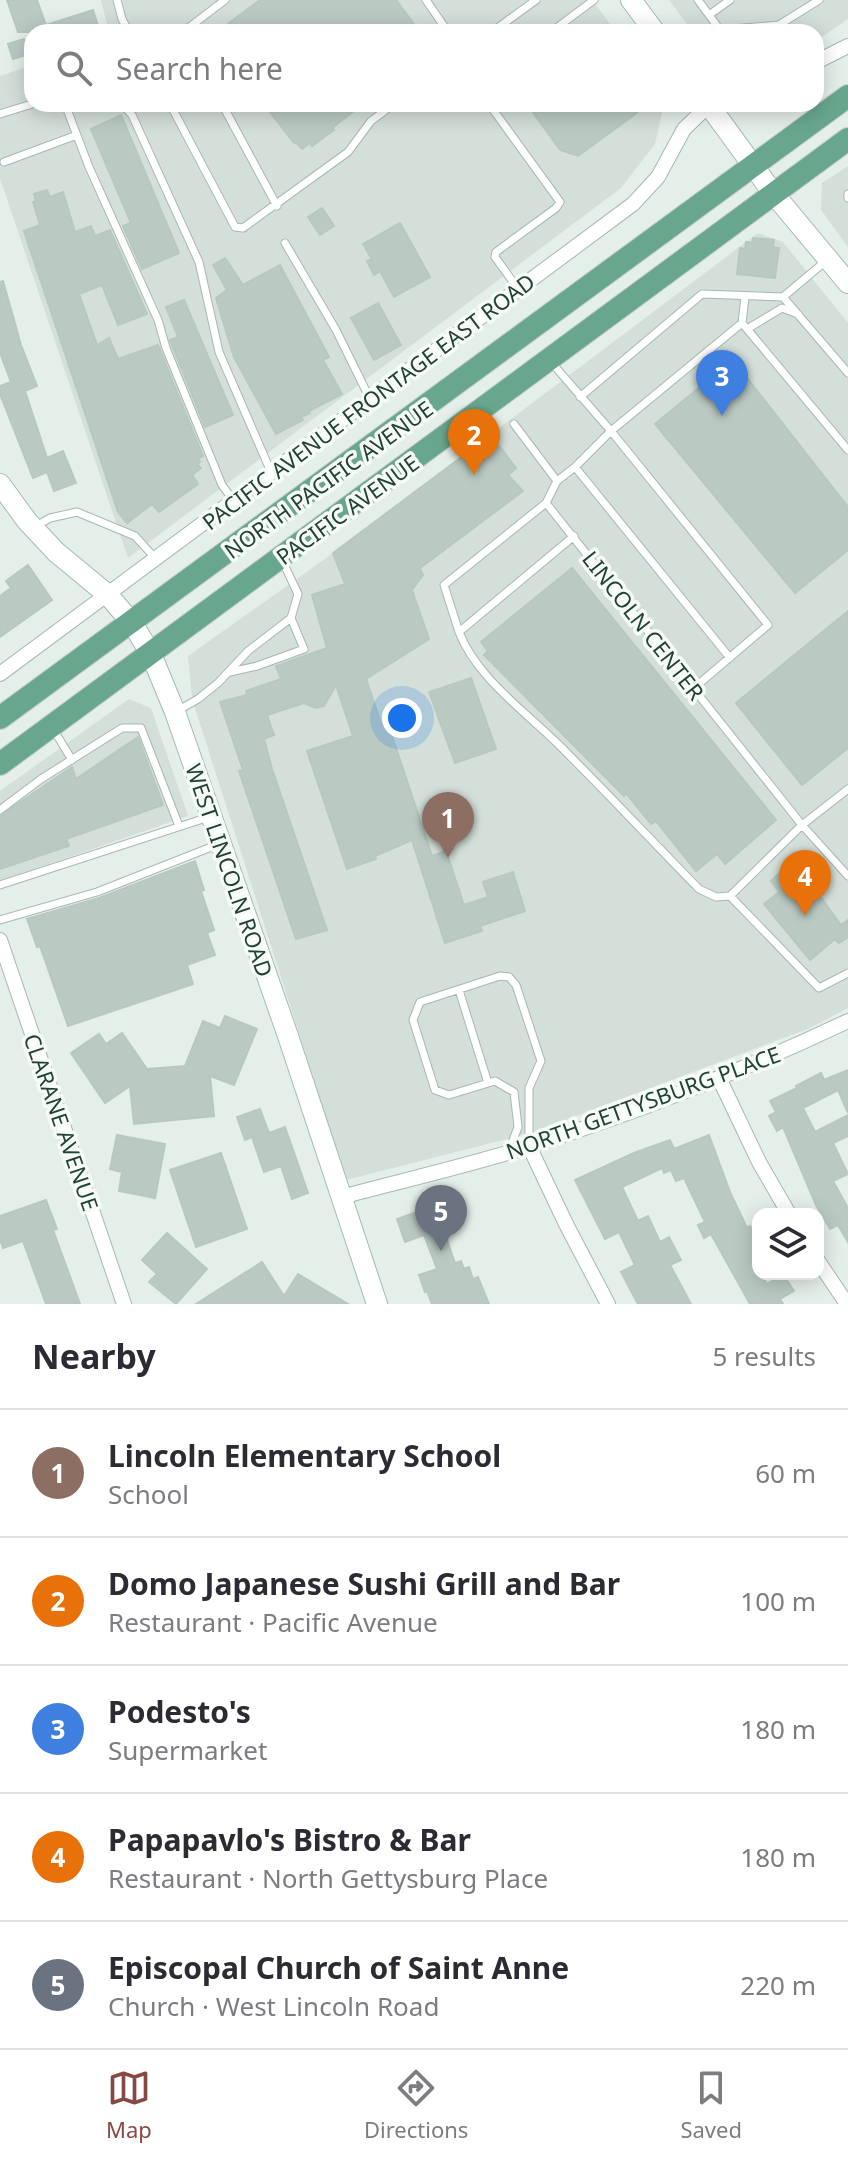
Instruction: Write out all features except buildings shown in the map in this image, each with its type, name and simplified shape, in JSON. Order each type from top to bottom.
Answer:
[{"type":"main road","name":"NORTH PACIFIC AVENUE","points":[[0,718],[848,96]]},
{"type":"main road","name":"PACIFIC AVENUE","points":[[0,764],[773,193],[847,143]]},
{"type":"street","points":[[631,0],[649,24]]},
{"type":"street","points":[[824,58],[848,46]]},
{"type":"street","name":"PACIFIC AVENUE FRONTAGE EAST ROAD","points":[[0,674],[633,204],[658,177],[684,129],[701,112]]},
{"type":"street","points":[[715,112],[773,193],[848,283]]},
{"type":"street","name":"WEST LINCOLN ROAD","points":[[0,484],[56,552],[108,595],[132,623],[151,654],[175,712],[221,844],[377,1304]]},
{"type":"street","name":"CLARANE AVENUE","points":[[0,940],[124,1304]]},
{"type":"street","name":"NORTH GETTYSBURG PLACE","points":[[341,1197],[529,1146],[719,1078],[848,1021]]},
{"type":"street","points":[[719,1078],[759,1162],[786,1208]]},
{"type":"street","points":[[529,1146],[608,1304]]},
{"type":"street","points":[[824,1270],[847,1304]]},
{"type":"lane","points":[[117,0],[125,24]]},
{"type":"lane","points":[[194,24],[225,0]]},
{"type":"lane","points":[[426,0],[442,24]]},
{"type":"lane","points":[[503,24],[536,0]]},
{"type":"lane","points":[[562,24],[594,0]]},
{"type":"lane","points":[[698,0],[716,24]]},
{"type":"lane","points":[[709,15],[730,0]]},
{"type":"lane","points":[[781,24],[819,0]]},
{"type":"lane","points":[[0,114],[24,106]]},
{"type":"lane","points":[[68,112],[158,320],[166,348],[222,485],[233,500]]},
{"type":"lane","points":[[129,112],[199,262],[219,352],[271,472]]},
{"type":"lane","points":[[174,112],[235,227],[243,228],[348,152],[371,121],[383,112]]},
{"type":"lane","points":[[226,112],[277,206]]},
{"type":"lane","points":[[495,112],[560,202],[496,252],[495,257],[518,289]]},
{"type":"lane","points":[[4,162],[77,135]]},
{"type":"lane","points":[[285,243],[336,330],[370,399]]},
{"type":"lane","points":[[580,397],[702,294],[783,297],[828,259]]},
{"type":"lane","points":[[745,297],[745,326],[848,450]]},
{"type":"lane","points":[[783,297],[848,373]]},
{"type":"lane","points":[[800,315],[782,308],[745,326],[611,431],[557,481],[546,503],[444,585],[466,651],[699,889],[716,897],[730,896],[802,825],[848,789]]},
{"type":"lane","points":[[549,361],[611,431],[768,625],[694,688]]},
{"type":"lane","points":[[514,424],[557,481]]},
{"type":"lane","points":[[575,467],[730,658]]},
{"type":"lane","name":"LINCOLN CENTER","points":[[546,503],[802,825],[846,870]]},
{"type":"lane","points":[[34,528],[50,518],[77,512],[135,536],[156,559]]},
{"type":"lane","points":[[459,632],[574,536]]},
{"type":"lane","points":[[175,712],[198,699],[248,651],[291,618],[298,594],[281,558]]},
{"type":"lane","points":[[228,672],[257,666],[304,649],[291,618]]},
{"type":"lane","points":[[52,726],[72,760]]},
{"type":"lane","points":[[0,810],[122,728],[141,728],[179,826]]},
{"type":"lane","points":[[0,885],[211,816]]},
{"type":"lane","points":[[0,920],[97,892],[221,844]]},
{"type":"lane","points":[[730,896],[819,988],[848,973]]},
{"type":"lane","points":[[509,1152],[518,1127],[514,1092],[495,1081],[449,1095],[435,1090],[413,1020],[420,1002],[500,976],[509,977],[516,985],[541,1061],[529,1088],[529,1146]]},
{"type":"lane","points":[[459,990],[488,1083]]},
{"type":"shaded area","points":[[101,0],[592,0],[610,24],[107,24]]},
{"type":"shaded area","points":[[669,0],[848,0],[848,19],[824,36],[824,24],[687,24]]},
{"type":"shaded area","points":[[24,68],[24,112],[662,112],[655,144],[621,188],[128,558],[0,178],[0,76]]},
{"type":"shaded area","points":[[848,166],[848,247],[821,210],[822,183]]},
{"type":"shaded area","points":[[758,233],[783,242],[848,323],[848,1008],[810,1028],[534,1132],[346,1180],[192,699],[188,656],[329,556]]},
{"type":"shaded area","points":[[129,699],[151,708],[188,816],[0,881],[0,791]]},
{"type":"place","name":"Podesto's","points":[[722,416]]},
{"type":"place","name":"Domo Japanese Sushi Grill and Bar","points":[[474,475]]},
{"type":"place","name":"Lincoln Elementary School","points":[[448,858]]},
{"type":"place","name":"Papapavlo's Bistro & Bar","points":[[805,916]]},
{"type":"place","name":"Episcopal Church of Saint Anne","points":[[441,1251]]}]
